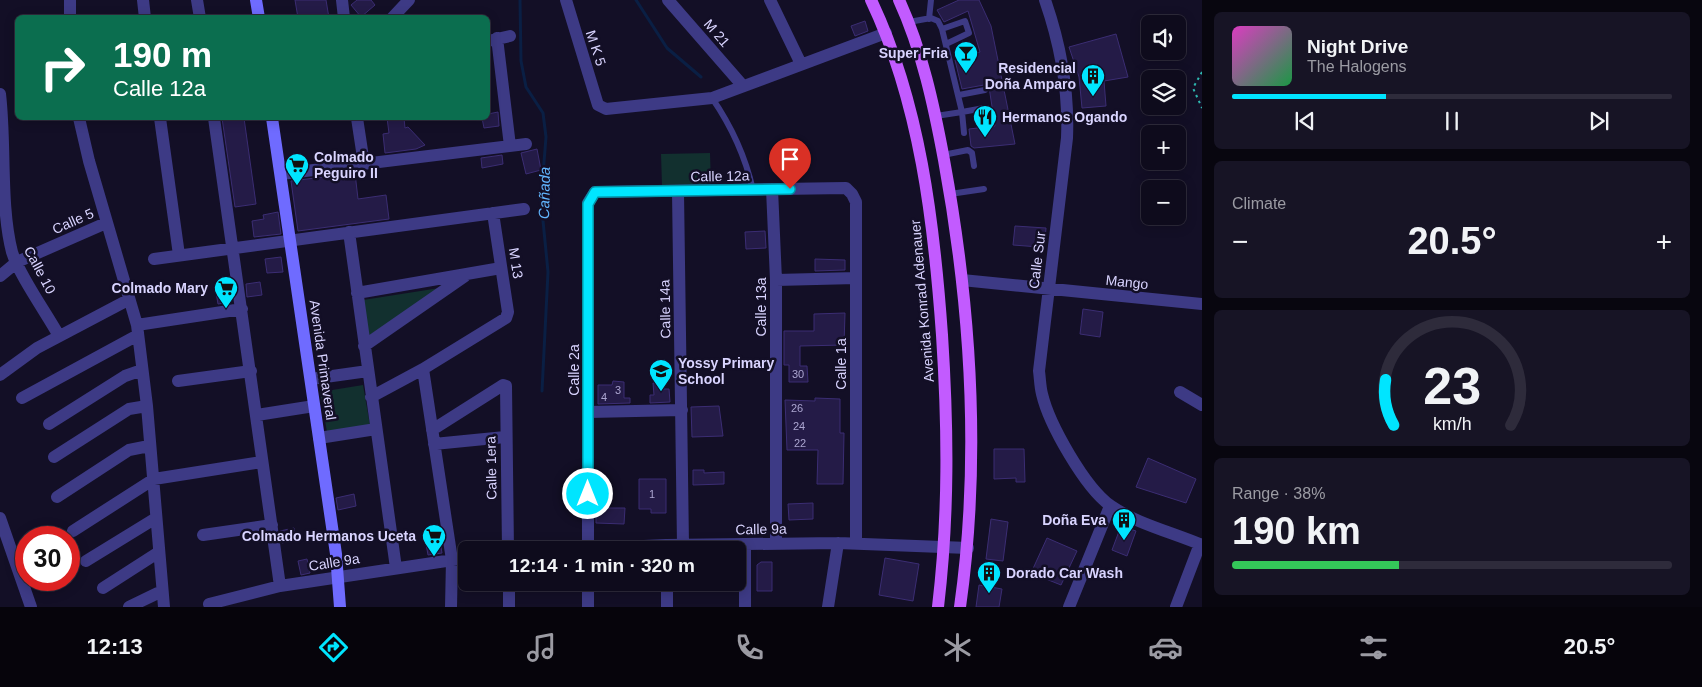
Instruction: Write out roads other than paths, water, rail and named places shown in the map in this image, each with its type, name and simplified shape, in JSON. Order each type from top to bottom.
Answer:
[{"type":"main road","name":"Avenida Konrad Adenauer","points":[[870,0],[886,33],[916,131],[929,203],[938,285],[948,467],[945,546],[938,607]]},
{"type":"main road","points":[[899,0],[909,22],[936,116],[950,194],[962,280],[970,382],[972,468],[968,548],[960,607]]},
{"type":"street","points":[[70,0],[70,15]]},
{"type":"street","points":[[143,0],[145,15]]},
{"type":"street","points":[[197,0],[200,15]]},
{"type":"street","points":[[256,0],[258,15]]},
{"type":"street","points":[[342,0],[344,15]]},
{"type":"street","points":[[395,15],[409,0]]},
{"type":"street","name":"M K 5","points":[[566,0],[598,104],[606,109],[712,98]]},
{"type":"street","name":"M 21","points":[[668,0],[743,86]]},
{"type":"street","points":[[770,0],[801,64]]},
{"type":"street","name":"Calle Sur","points":[[1045,0],[1060,50],[1068,105],[1067,138],[1039,371],[1042,393],[1049,415],[1084,478],[1110,506]]},
{"type":"street","points":[[712,98],[886,33]]},
{"type":"street","points":[[510,36],[492,40],[510,146]]},
{"type":"street","name":"Calle 10","points":[[0,94],[4,126],[7,228],[17,262],[59,336]]},
{"type":"street","points":[[79,120],[88,161],[137,330],[147,406],[164,607]]},
{"type":"street","points":[[160,120],[179,255]]},
{"type":"street","points":[[214,120],[280,586]]},
{"type":"street","name":"Avenida Primaveral","points":[[272,120],[319,438],[338,576],[340,607]]},
{"type":"street","points":[[357,120],[364,164]]},
{"type":"street","points":[[281,174],[526,144]]},
{"type":"street","name":"Calle 12a","points":[[595,192],[846,188]]},
{"type":"street","name":"Calle 1a","points":[[846,188],[856,202],[856,543]]},
{"type":"street","name":"Calle 13a","points":[[772,190],[776,280],[776,544]]},
{"type":"street","name":"Calle 2a","points":[[588,541],[588,204],[595,192]]},
{"type":"street","name":"Calle 14a","points":[[678,192],[683,541]]},
{"type":"street","points":[[154,259],[524,209]]},
{"type":"street","name":"M 13","points":[[423,369],[506,318],[508,312],[493,213]]},
{"type":"street","name":"Calle 5","points":[[0,276],[17,262],[106,223]]},
{"type":"street","points":[[349,232],[396,568]]},
{"type":"street","points":[[357,294],[501,268]]},
{"type":"street","points":[[364,346],[469,274]]},
{"type":"street","points":[[776,280],[856,278]]},
{"type":"street","name":"Mango","points":[[962,280],[1202,304]]},
{"type":"street","points":[[0,375],[37,348],[128,300]]},
{"type":"street","points":[[22,398],[137,330],[242,309]]},
{"type":"street","points":[[371,397],[423,369],[452,560],[451,607]]},
{"type":"street","points":[[49,424],[125,376],[142,370]]},
{"type":"street","points":[[178,381],[251,371]]},
{"type":"street","points":[[310,379],[368,371]]},
{"type":"street","name":"Calle 1era","points":[[432,430],[503,385],[506,386],[505,438],[508,541]]},
{"type":"street","points":[[1180,392],[1202,405]]},
{"type":"street","points":[[54,457],[129,409],[147,406]]},
{"type":"street","points":[[257,415],[314,406]]},
{"type":"street","points":[[589,412],[682,410]]},
{"type":"street","points":[[319,438],[376,429]]},
{"type":"street","points":[[434,444],[505,438]]},
{"type":"street","points":[[57,497],[130,450],[149,446]]},
{"type":"street","points":[[80,526],[154,478],[262,462]]},
{"type":"street","points":[[1069,607],[1110,506],[1201,545],[1176,607]]},
{"type":"street","points":[[0,518],[31,607]]},
{"type":"street","points":[[86,561],[156,518]]},
{"type":"street","points":[[203,535],[272,525]]},
{"type":"street","points":[[828,607],[838,543]]},
{"type":"street","name":"Calle 9a","points":[[746,544],[856,543],[968,548]]},
{"type":"street","points":[[103,588],[159,552]]},
{"type":"street","name":"Calle 9a","points":[[208,604],[280,586],[458,559]]},
{"type":"street","points":[[509,591],[510,607]]},
{"type":"street","points":[[588,591],[588,607]]},
{"type":"street","points":[[666,591],[667,607]]},
{"type":"street","points":[[745,591],[745,607]]},
{"type":"street","points":[[129,607],[162,592]]},
{"type":"lane","points":[[929,19],[930,0]]},
{"type":"lane","points":[[909,22],[929,19],[938,21],[942,29],[960,96],[964,133]]},
{"type":"lane","points":[[942,29],[961,20],[965,20],[967,24],[969,33],[946,44]]},
{"type":"lane","points":[[960,96],[985,90]]},
{"type":"lane","points":[[712,98],[740,146],[746,161],[752,190]]},
{"type":"lane","points":[[936,116],[984,108]]},
{"type":"lane","points":[[943,155],[968,150],[972,153],[974,166]]},
{"type":"lane","points":[[950,194],[984,189]]},
{"type":"waterway","name":"Cañada","points":[[520,0],[521,61],[526,87],[543,113],[546,137],[541,200],[548,272],[542,391]]},
{"type":"waterway","points":[[636,0],[667,48],[701,77]]},
{"type":"place","name":"Super Fria","points":[[966,74]]},
{"type":"place","name":"Residencial Doña Amparo","points":[[1093,97]]},
{"type":"place","name":"Hermanos Ogando","points":[[985,138]]},
{"type":"place","name":"Colmado Peguiro II","points":[[297,186]]},
{"type":"place","name":"Colmado Mary","points":[[226,309]]},
{"type":"place","name":"Yossy Primary School","points":[[661,392]]},
{"type":"place","name":"Doña Eva","points":[[1124,541]]},
{"type":"place","name":"Colmado Hermanos Uceta","points":[[434,557]]},
{"type":"place","name":"Dorado Car Wash","points":[[989,594]]}]
